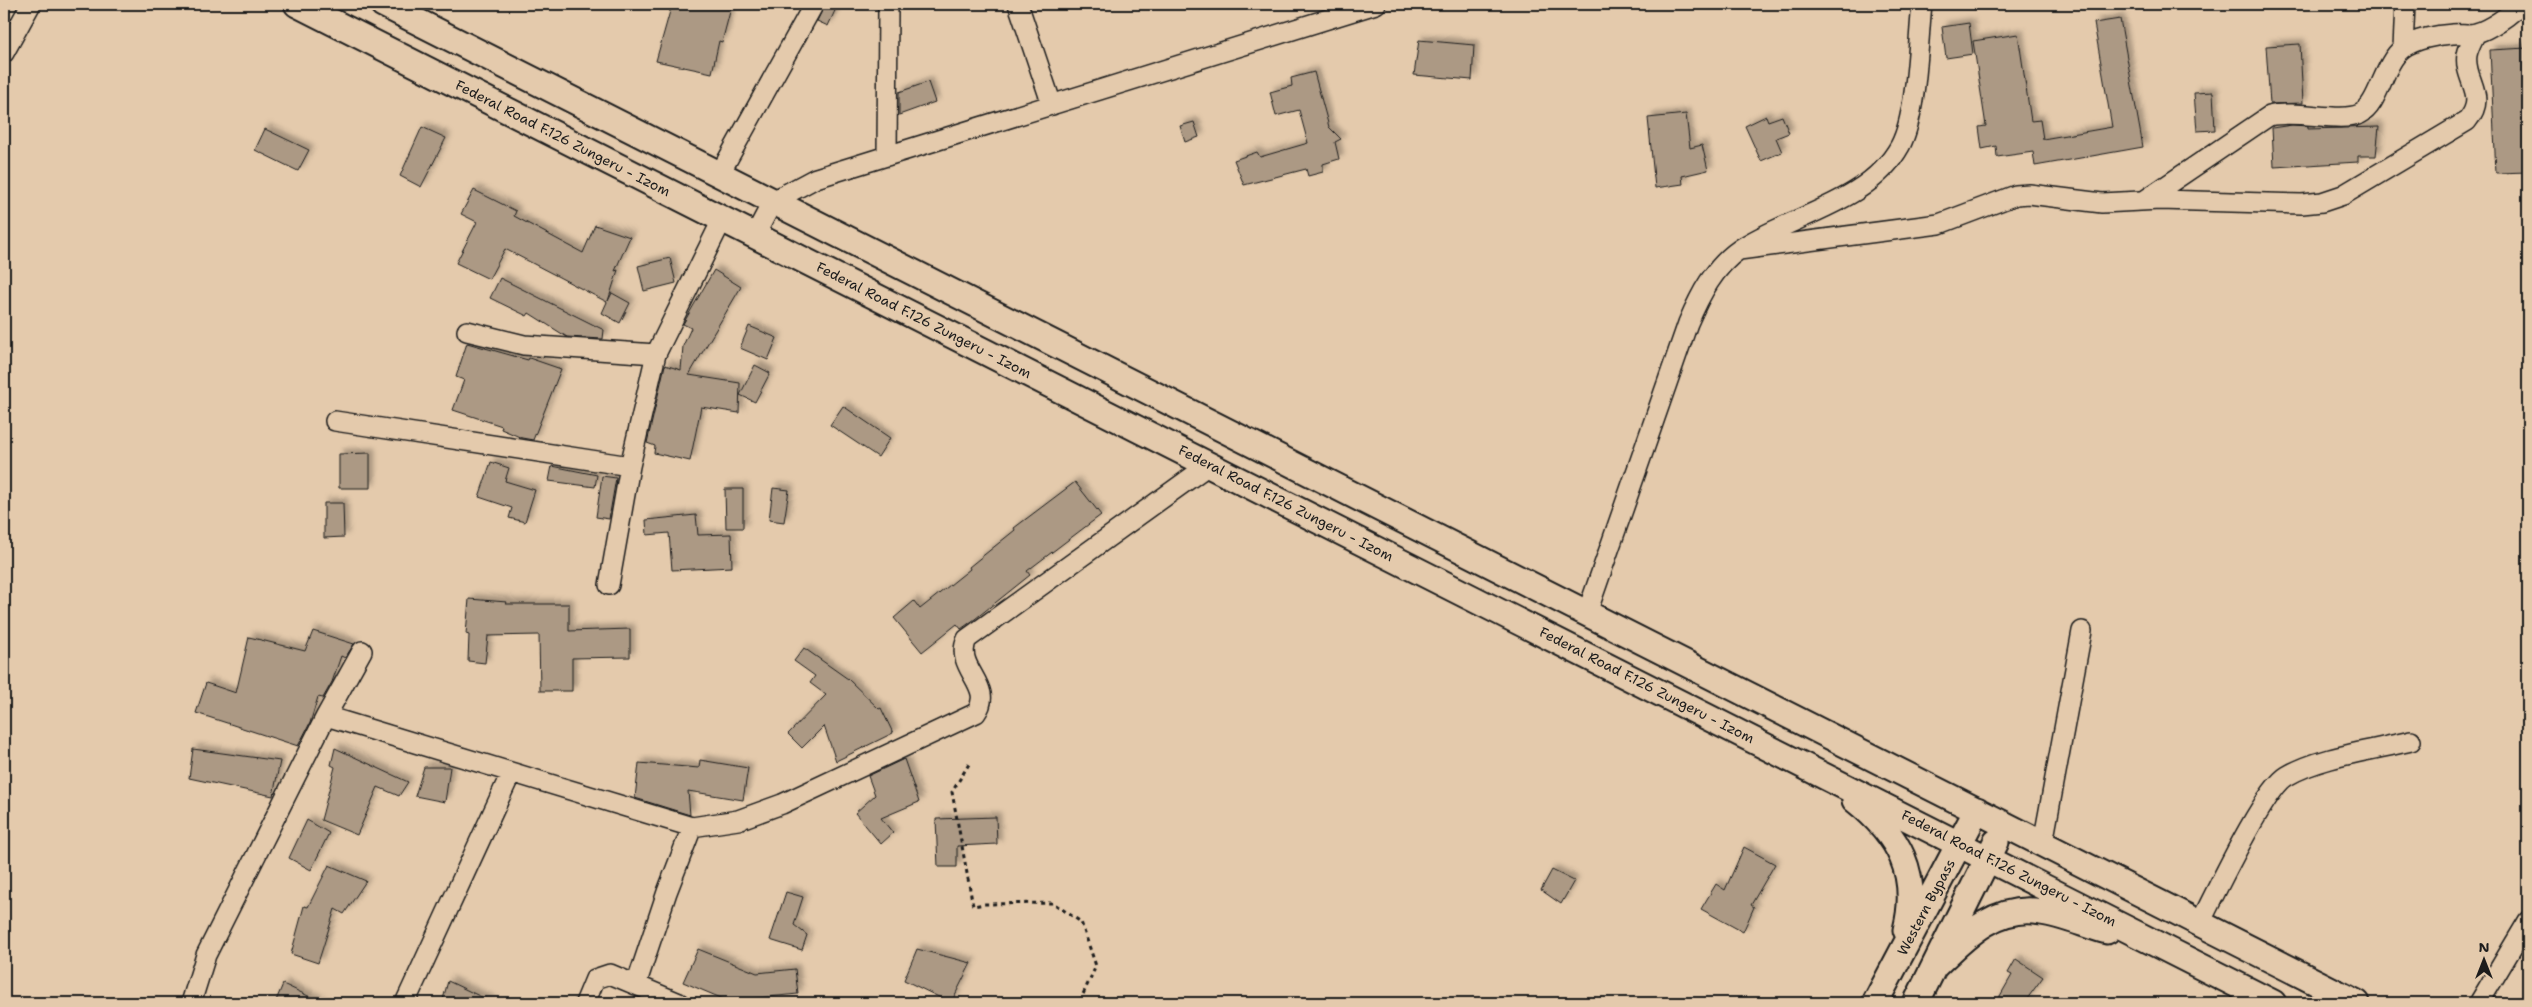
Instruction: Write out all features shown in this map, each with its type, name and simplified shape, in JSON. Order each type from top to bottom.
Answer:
[{"type":"main road","name":"Federal Road F.126 Zungeru - Izom","points":[[298,4],[2273,1003]]},
{"type":"main road","points":[[383,4],[2357,1003]]},
{"type":"main road","points":[[1824,775],[1872,813],[1890,834],[1905,861],[1911,885],[1912,908],[1901,954]]},
{"type":"main road","name":"Western Bypass","points":[[1875,1003],[1976,810]]},
{"type":"main road","points":[[1916,1003],[2005,824]]},
{"type":"main road","points":[[1934,967],[1976,929],[1990,919],[2014,912],[2040,912],[2164,948]]},
{"type":"street","points":[[4,53],[31,4]]},
{"type":"street","points":[[719,175],[814,4]]},
{"type":"street","points":[[886,156],[888,4]]},
{"type":"street","points":[[1018,4],[1052,105]]},
{"type":"street","points":[[755,235],[773,201],[816,178],[1376,4]]},
{"type":"street","points":[[1587,613],[1688,323],[1700,294],[1717,271],[1739,250],[1864,186],[1884,169],[1900,145],[1910,118],[1922,4]]},
{"type":"street","points":[[2404,48],[2405,4]]},
{"type":"street","points":[[2145,200],[2269,116],[2282,113],[2348,116],[2360,114],[2369,107],[2390,62],[2404,48],[2415,41],[2476,33],[2514,12],[2519,4]]},
{"type":"street","points":[[1739,250],[1939,224],[2016,195],[2029,194],[2102,203],[2145,200],[2302,204],[2322,202],[2343,195],[2467,121],[2473,114],[2476,95],[2466,54],[2476,33]]},
{"type":"street","points":[[609,585],[630,466],[656,354],[722,218]]},
{"type":"street","points":[[468,331],[524,345],[656,354]]},
{"type":"street","points":[[335,421],[630,466]]},
{"type":"street","points":[[326,716],[692,827],[738,820],[782,804],[976,713],[980,707],[981,692],[963,657],[962,648],[967,639],[1210,464]]},
{"type":"street","points":[[2043,843],[2082,631]]},
{"type":"street","points":[[192,1003],[206,955],[326,716],[362,651]]},
{"type":"street","points":[[2200,923],[2265,799],[2285,776],[2311,765],[2411,741]]},
{"type":"street","points":[[404,1003],[511,773]]},
{"type":"street","points":[[636,985],[667,892],[692,827]]},
{"type":"street","points":[[2478,1003],[2528,921]]},
{"type":"street","points":[[585,1003],[595,979],[610,974],[679,1003]]},
{"type":"path","points":[[969,764],[952,792],[973,906],[984,904],[1053,903],[1081,922],[1096,966],[1079,1003]]},
{"type":"building","points":[[672,4],[732,4],[722,42],[719,41],[712,73],[656,61]]},
{"type":"building","points":[[825,4],[838,4],[828,26],[817,21]]},
{"type":"building","points":[[2120,19],[2143,147],[2035,166],[2033,152],[1997,157],[1996,146],[1982,149],[1979,127],[1986,126],[1973,41],[2018,34],[2031,121],[2040,120],[2043,139],[2112,127],[2094,23]]},
{"type":"building","points":[[1969,23],[1973,54],[1946,58],[1942,27]]},
{"type":"building","points":[[1419,40],[1474,45],[1472,80],[1414,75]]},
{"type":"building","points":[[2300,44],[2303,103],[2270,104],[2266,46]]},
{"type":"building","points":[[2528,48],[2528,172],[2496,173],[2490,50]]},
{"type":"building","points":[[1314,72],[1329,127],[1341,139],[1335,142],[1339,159],[1323,164],[1323,172],[1308,176],[1306,169],[1244,185],[1234,160],[1257,152],[1260,157],[1308,143],[1299,110],[1276,116],[1270,92],[1292,86],[1291,78]]},
{"type":"building","points":[[928,82],[935,102],[899,115],[899,92]]},
{"type":"building","points":[[2213,92],[2215,130],[2197,131],[2194,93]]},
{"type":"building","points":[[1686,114],[1690,148],[1702,145],[1708,170],[1682,176],[1683,184],[1655,188],[1648,118]]},
{"type":"building","points":[[1766,116],[1768,121],[1782,116],[1789,133],[1776,138],[1782,152],[1761,161],[1745,126]]},
{"type":"building","points":[[1194,122],[1199,137],[1185,142],[1180,126]]},
{"type":"building","points":[[2292,125],[2308,126],[2308,129],[2379,127],[2376,156],[2358,156],[2358,162],[2274,167],[2272,128]]},
{"type":"building","points":[[422,127],[446,138],[421,187],[400,176]]},
{"type":"building","points":[[265,129],[309,150],[298,171],[255,150]]},
{"type":"building","points":[[474,190],[516,211],[514,216],[583,253],[595,225],[630,237],[615,271],[618,270],[608,301],[612,293],[630,303],[620,323],[602,313],[607,302],[505,249],[489,279],[456,263],[477,222],[461,214]]},
{"type":"building","points":[[670,258],[676,283],[644,291],[638,266]]},
{"type":"building","points":[[714,270],[741,287],[689,375],[740,383],[739,413],[701,407],[690,461],[654,453],[655,446],[647,443],[665,365],[681,370],[683,346],[691,328],[683,324]]},
{"type":"building","points":[[500,278],[604,330],[603,339],[567,337],[529,313],[527,316],[490,298]]},
{"type":"building","points":[[749,326],[777,338],[768,360],[740,348]]},
{"type":"building","points":[[467,343],[528,360],[529,358],[561,369],[533,440],[522,438],[501,429],[502,426],[453,410],[464,380],[456,377]]},
{"type":"building","points":[[755,365],[770,373],[755,402],[740,395]]},
{"type":"building","points":[[843,406],[890,438],[878,457],[830,425]]},
{"type":"building","points":[[370,453],[370,488],[339,488],[339,454]]},
{"type":"building","points":[[491,462],[509,468],[505,481],[535,490],[525,522],[509,518],[512,508],[479,497]]},
{"type":"building","points":[[552,466],[597,475],[595,487],[549,481]]},
{"type":"building","points":[[602,476],[616,478],[609,519],[596,517]]},
{"type":"building","points":[[1075,482],[1101,515],[1027,571],[1030,575],[975,619],[961,629],[957,624],[922,652],[894,618],[914,601],[920,609],[970,569],[969,567],[1015,530],[1014,528]]},
{"type":"building","points":[[773,488],[789,490],[784,522],[769,520]]},
{"type":"building","points":[[725,489],[743,489],[743,528],[726,528]]},
{"type":"building","points":[[324,503],[343,503],[344,537],[324,538]]},
{"type":"building","points":[[696,515],[698,535],[731,534],[732,567],[672,570],[669,533],[647,535],[646,520]]},
{"type":"building","points":[[469,599],[507,602],[506,604],[569,604],[569,631],[630,629],[630,657],[572,658],[572,691],[540,691],[539,635],[488,636],[485,663],[468,661],[469,635],[466,634]]},
{"type":"building","points":[[313,631],[354,644],[345,658],[341,656],[332,682],[323,698],[318,697],[310,723],[298,746],[196,713],[206,683],[236,693],[249,637],[305,651]]},
{"type":"building","points":[[804,648],[848,679],[879,709],[881,708],[893,733],[836,761],[824,726],[802,748],[788,734],[826,695],[810,683],[815,676],[794,661]]},
{"type":"building","points":[[335,748],[408,782],[399,796],[378,787],[357,835],[321,820],[335,767],[331,765]]},
{"type":"building","points":[[193,749],[280,761],[273,796],[189,778]]},
{"type":"building","points":[[904,759],[919,802],[881,818],[893,833],[881,844],[855,813],[875,795],[868,776]]},
{"type":"building","points":[[700,760],[748,768],[743,800],[688,791],[690,815],[635,798],[639,763],[699,768]]},
{"type":"building","points":[[424,767],[450,767],[445,802],[415,796]]},
{"type":"building","points":[[996,817],[997,844],[957,846],[957,867],[938,867],[936,819]]},
{"type":"building","points":[[307,820],[329,833],[311,870],[289,858]]},
{"type":"building","points":[[1744,847],[1775,864],[1751,905],[1754,907],[1743,932],[1701,909],[1716,884],[1725,890]]},
{"type":"building","points":[[329,865],[366,881],[344,914],[335,909],[318,963],[291,954],[304,906],[308,907]]},
{"type":"building","points":[[1552,870],[1574,881],[1561,904],[1541,890]]},
{"type":"building","points":[[786,892],[803,897],[794,925],[807,935],[802,950],[770,940]]},
{"type":"building","points":[[698,949],[757,973],[795,969],[798,994],[728,1001],[683,982]]},
{"type":"building","points":[[917,949],[971,963],[951,1003],[904,980]]},
{"type":"building","points":[[2016,959],[2043,977],[2024,1003],[1996,1003],[2012,975],[2008,973]]},
{"type":"building","points":[[448,981],[494,1003],[442,1003]]},
{"type":"building","points":[[283,984],[323,1003],[275,1003]]}]
